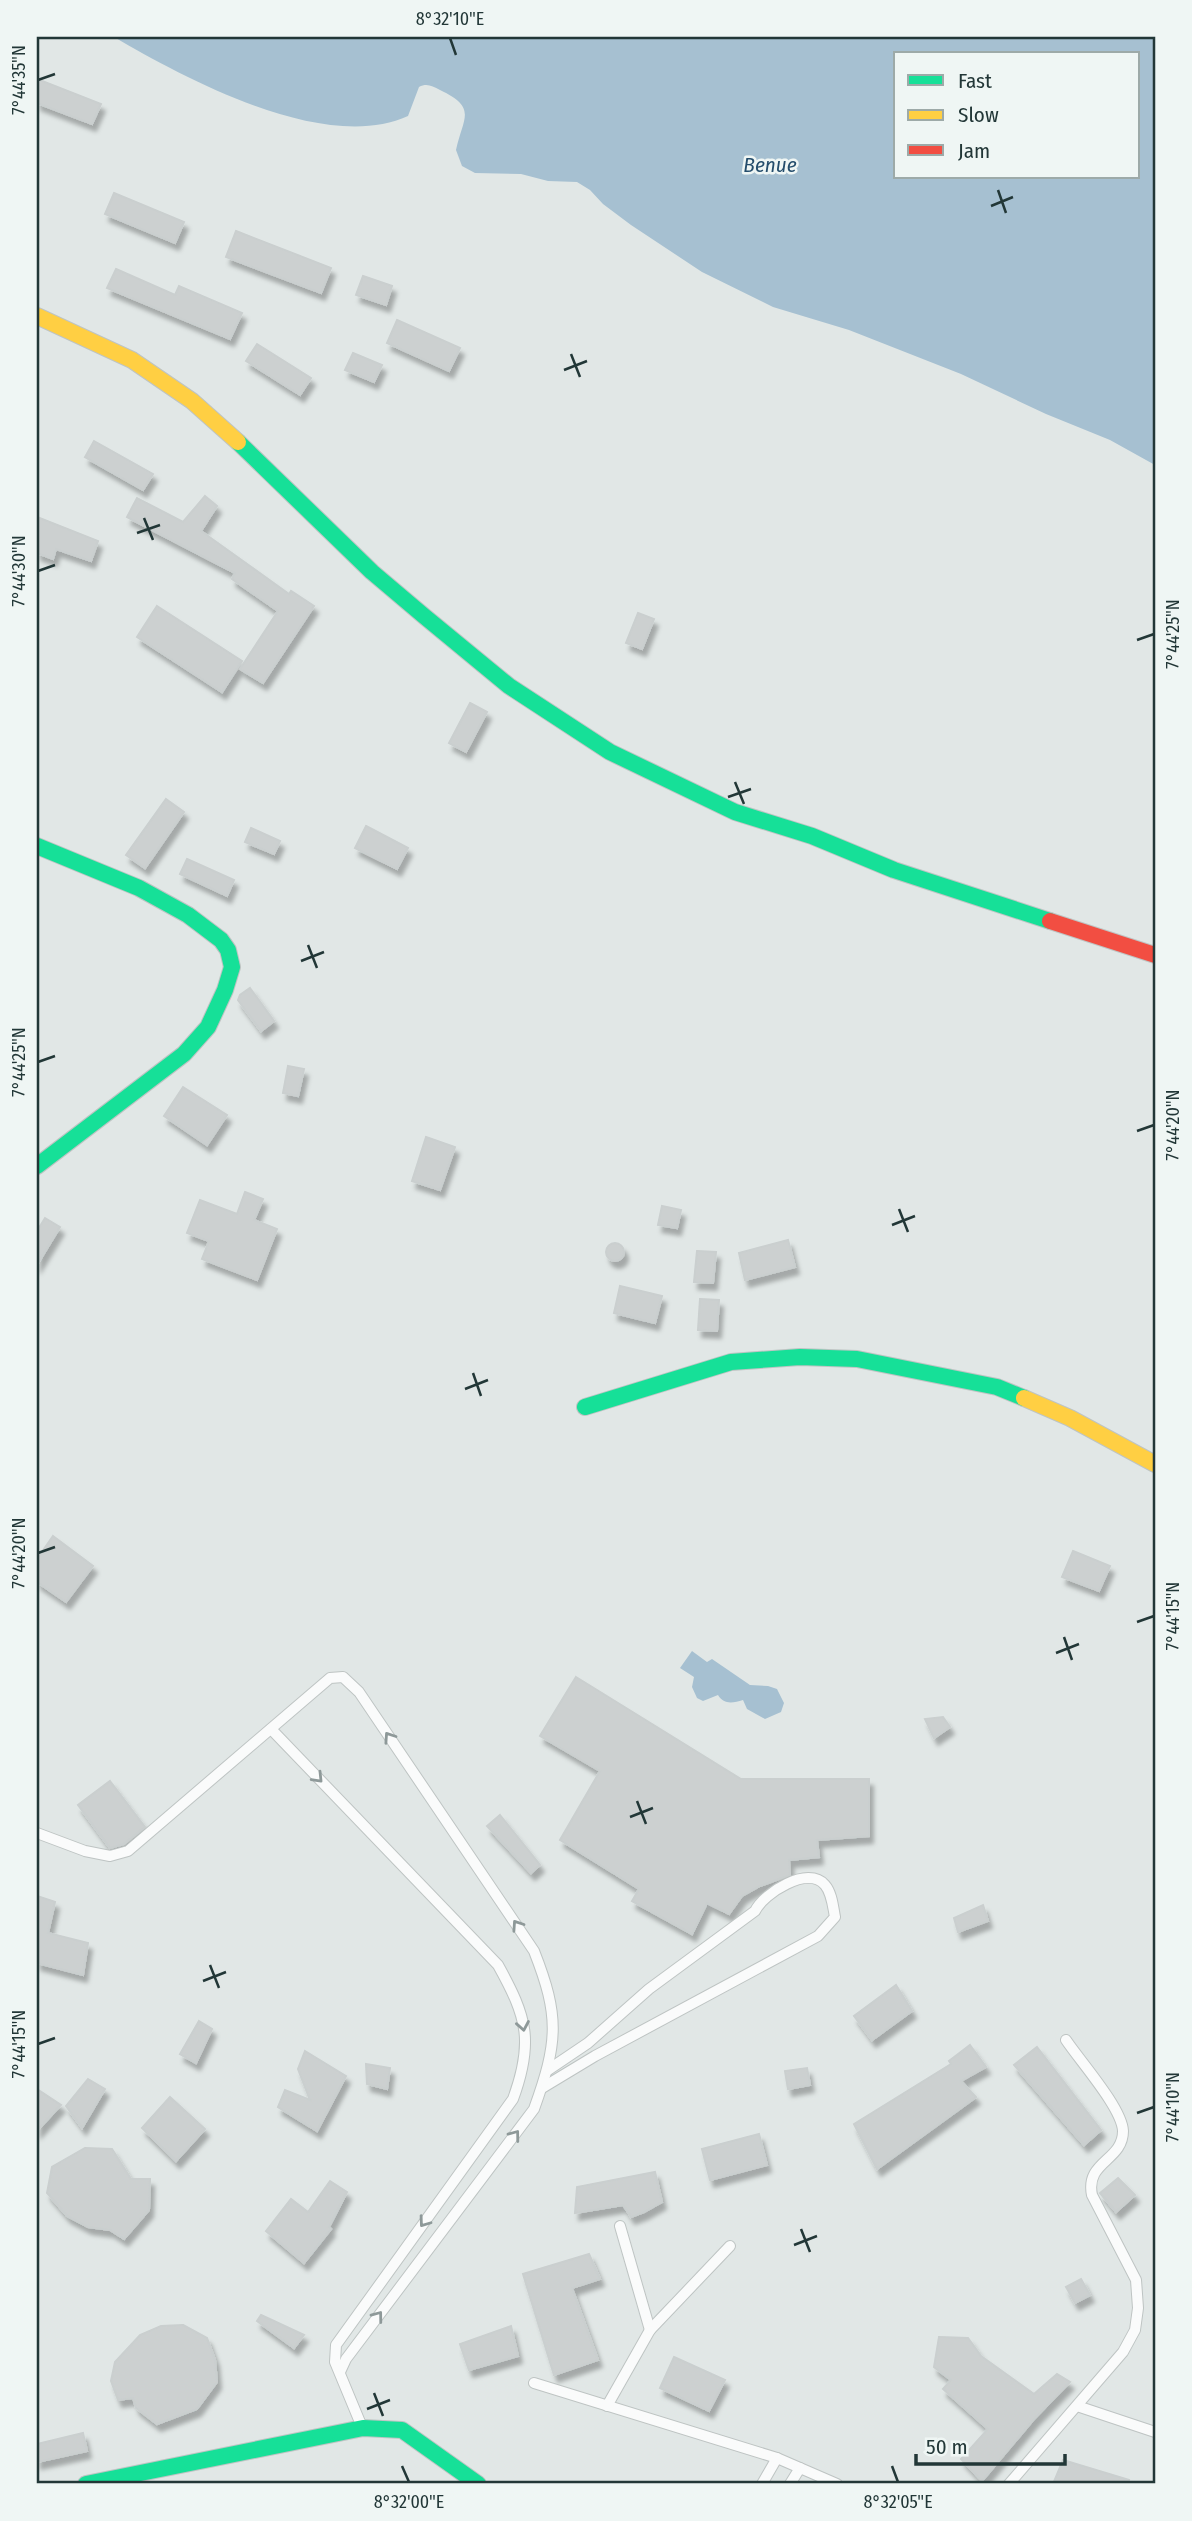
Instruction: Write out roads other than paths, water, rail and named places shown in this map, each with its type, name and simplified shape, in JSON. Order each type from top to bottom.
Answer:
[{"type":"street","points":[[37,316],[132,360],[192,401],[269,470],[372,572],[509,686],[610,752],[734,813],[812,836],[894,870],[1155,955]]},
{"type":"street","points":[[37,846],[139,888],[188,915],[221,940],[230,955],[232,967],[208,1027],[184,1054],[37,1166]]},
{"type":"street","points":[[585,1407],[731,1362],[800,1357],[857,1359],[997,1387],[1070,1418],[1155,1464]]},
{"type":"street","points":[[86,2484],[363,2428],[402,2430],[478,2484]]},
{"type":"lane","points":[[37,1833],[85,1852],[110,1856],[128,1851],[330,1678],[343,1677],[359,1692],[534,1951],[549,1989],[555,2027],[548,2070],[534,2109],[346,2359],[340,2372]]},
{"type":"lane","points":[[271,1729],[498,1965],[517,1998],[525,2031],[524,2069],[513,2099],[336,2345],[334,2352],[340,2372],[363,2428]]},
{"type":"lane","points":[[542,2088],[595,2056],[818,1936],[835,1917],[826,1886],[818,1880],[800,1878],[771,1893],[759,1903],[755,1911],[649,1989],[588,2043],[548,2070]]},
{"type":"lane","points":[[1009,2484],[1123,2352],[1135,2330],[1138,2308],[1136,2280],[1092,2195],[1090,2182],[1095,2171],[1119,2149],[1123,2131],[1118,2112],[1066,2040]]},
{"type":"lane","points":[[620,2226],[650,2330]]},
{"type":"lane","points":[[607,2406],[650,2330],[730,2246]]},
{"type":"lane","points":[[334,2352],[346,2359]]},
{"type":"lane","points":[[534,2384],[777,2458],[837,2484]]},
{"type":"lane","points":[[1077,2406],[1155,2432]]},
{"type":"lane","points":[[762,2484],[777,2458]]},
{"type":"lane","points":[[790,2484],[800,2468]]},
{"type":"water","name":"Benue","points":[[114,37],[1155,37],[1155,465],[1110,440],[1046,414],[961,374],[849,330],[773,307],[702,272],[631,225],[577,182],[548,181],[521,174],[475,173],[462,166],[456,150],[464,121],[464,108],[452,96],[432,86],[419,87],[408,116],[374,125],[337,126],[297,119],[257,106],[179,72]]},
{"type":"water","points":[[692,1651],[707,1662],[712,1659],[750,1685],[777,1689],[784,1703],[781,1712],[765,1719],[747,1709],[743,1700],[726,1702],[718,1695],[703,1701],[697,1698],[692,1687],[694,1677],[680,1668]]}]
